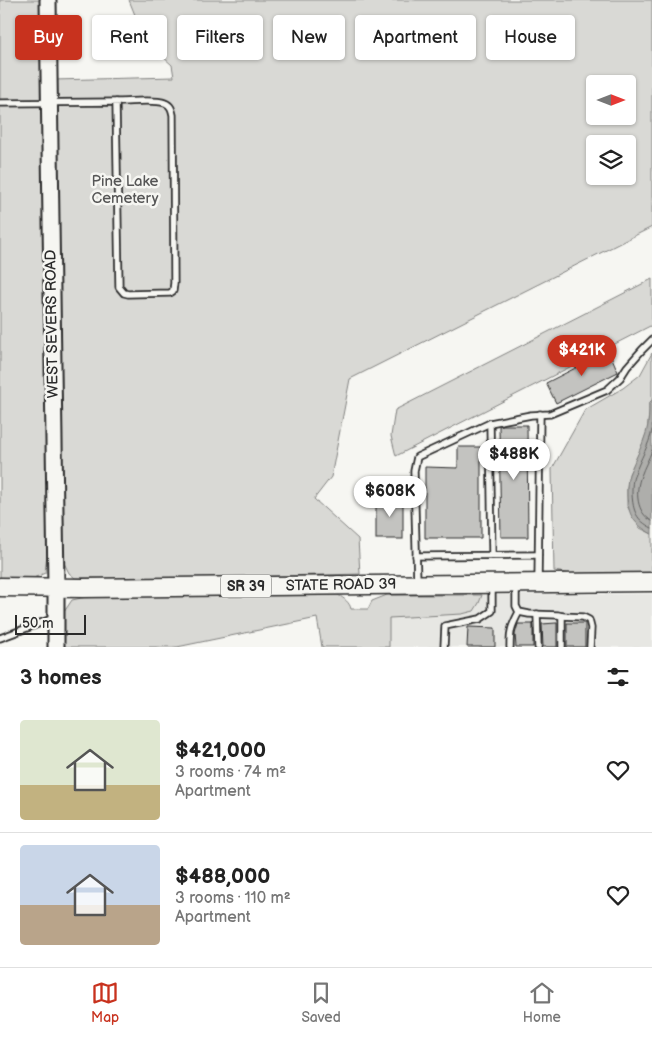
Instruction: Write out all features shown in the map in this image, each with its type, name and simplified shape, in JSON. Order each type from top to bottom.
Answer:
[{"type":"main road","name":"STATE ROAD 39","points":[[0,587],[652,582]]},
{"type":"street","name":"WEST SEVERS ROAD","points":[[48,0],[56,647]]},
{"type":"lane","points":[[0,103],[156,101],[166,103],[171,108],[173,115],[174,283],[173,291],[170,293],[128,294],[124,293],[119,287],[116,102]]},
{"type":"lane","points":[[417,584],[414,471],[417,457],[490,423],[550,414],[607,390],[620,378],[627,367],[652,340]]},
{"type":"lane","points":[[538,583],[540,414]]},
{"type":"lane","points":[[490,423],[492,556]]},
{"type":"lane","points":[[416,556],[538,555]]},
{"type":"lane","points":[[444,647],[445,626],[480,619],[492,611],[492,583]]},
{"type":"lane","points":[[516,583],[516,606],[519,612]]},
{"type":"lane","points":[[519,612],[583,616],[589,620],[591,628],[590,647]]},
{"type":"lane","points":[[510,647],[512,625],[519,612]]},
{"type":"lane","points":[[537,614],[538,647]]},
{"type":"lane","points":[[562,616],[562,647]]},
{"type":"lane","points":[[0,638],[56,617]]},
{"type":"shaded area","points":[[652,594],[652,647],[386,647],[387,595]]},
{"type":"green space","points":[[0,0],[41,0],[41,15],[15,15],[15,60],[42,60],[48,544],[45,573],[31,579],[0,579]]},
{"type":"green space","name":"Pine Lake Cemetery","points":[[129,0],[652,0],[652,227],[350,379],[331,477],[314,499],[358,539],[360,574],[199,578],[75,578],[69,573],[62,559],[53,80],[174,77],[172,65],[166,60],[167,15],[135,15]]},
{"type":"green space","points":[[652,279],[652,325],[396,456],[391,436],[395,410]]},
{"type":"green space","points":[[652,353],[652,400],[649,403],[647,432],[629,474],[627,506],[640,528],[652,534],[652,574],[578,575],[554,571],[552,469],[585,410],[623,388],[640,375]]},
{"type":"green space","points":[[338,595],[346,601],[351,609],[368,609],[372,601],[387,595],[482,595],[474,611],[462,614],[389,618],[389,647],[322,647],[317,618],[177,647],[62,647],[61,628],[64,612],[72,600],[91,596]]},
{"type":"water","points":[[652,400],[652,534],[633,519],[629,509],[627,486],[628,477],[646,433],[649,403]]},
{"type":"building","points":[[609,351],[618,372],[556,403],[546,383]]},
{"type":"building","points":[[527,425],[528,537],[501,537],[499,426]]},
{"type":"building","points":[[458,447],[481,447],[481,538],[425,538],[425,467],[458,468]]},
{"type":"building","points":[[376,497],[403,497],[403,539],[376,539]]},
{"type":"building","points":[[557,623],[557,647],[543,647],[542,624]]},
{"type":"building","points":[[567,623],[585,623],[585,647],[567,647]]},
{"type":"building","points":[[518,624],[533,624],[533,647],[516,647],[515,634]]},
{"type":"building","points":[[468,627],[495,628],[495,647],[467,647]]}]
